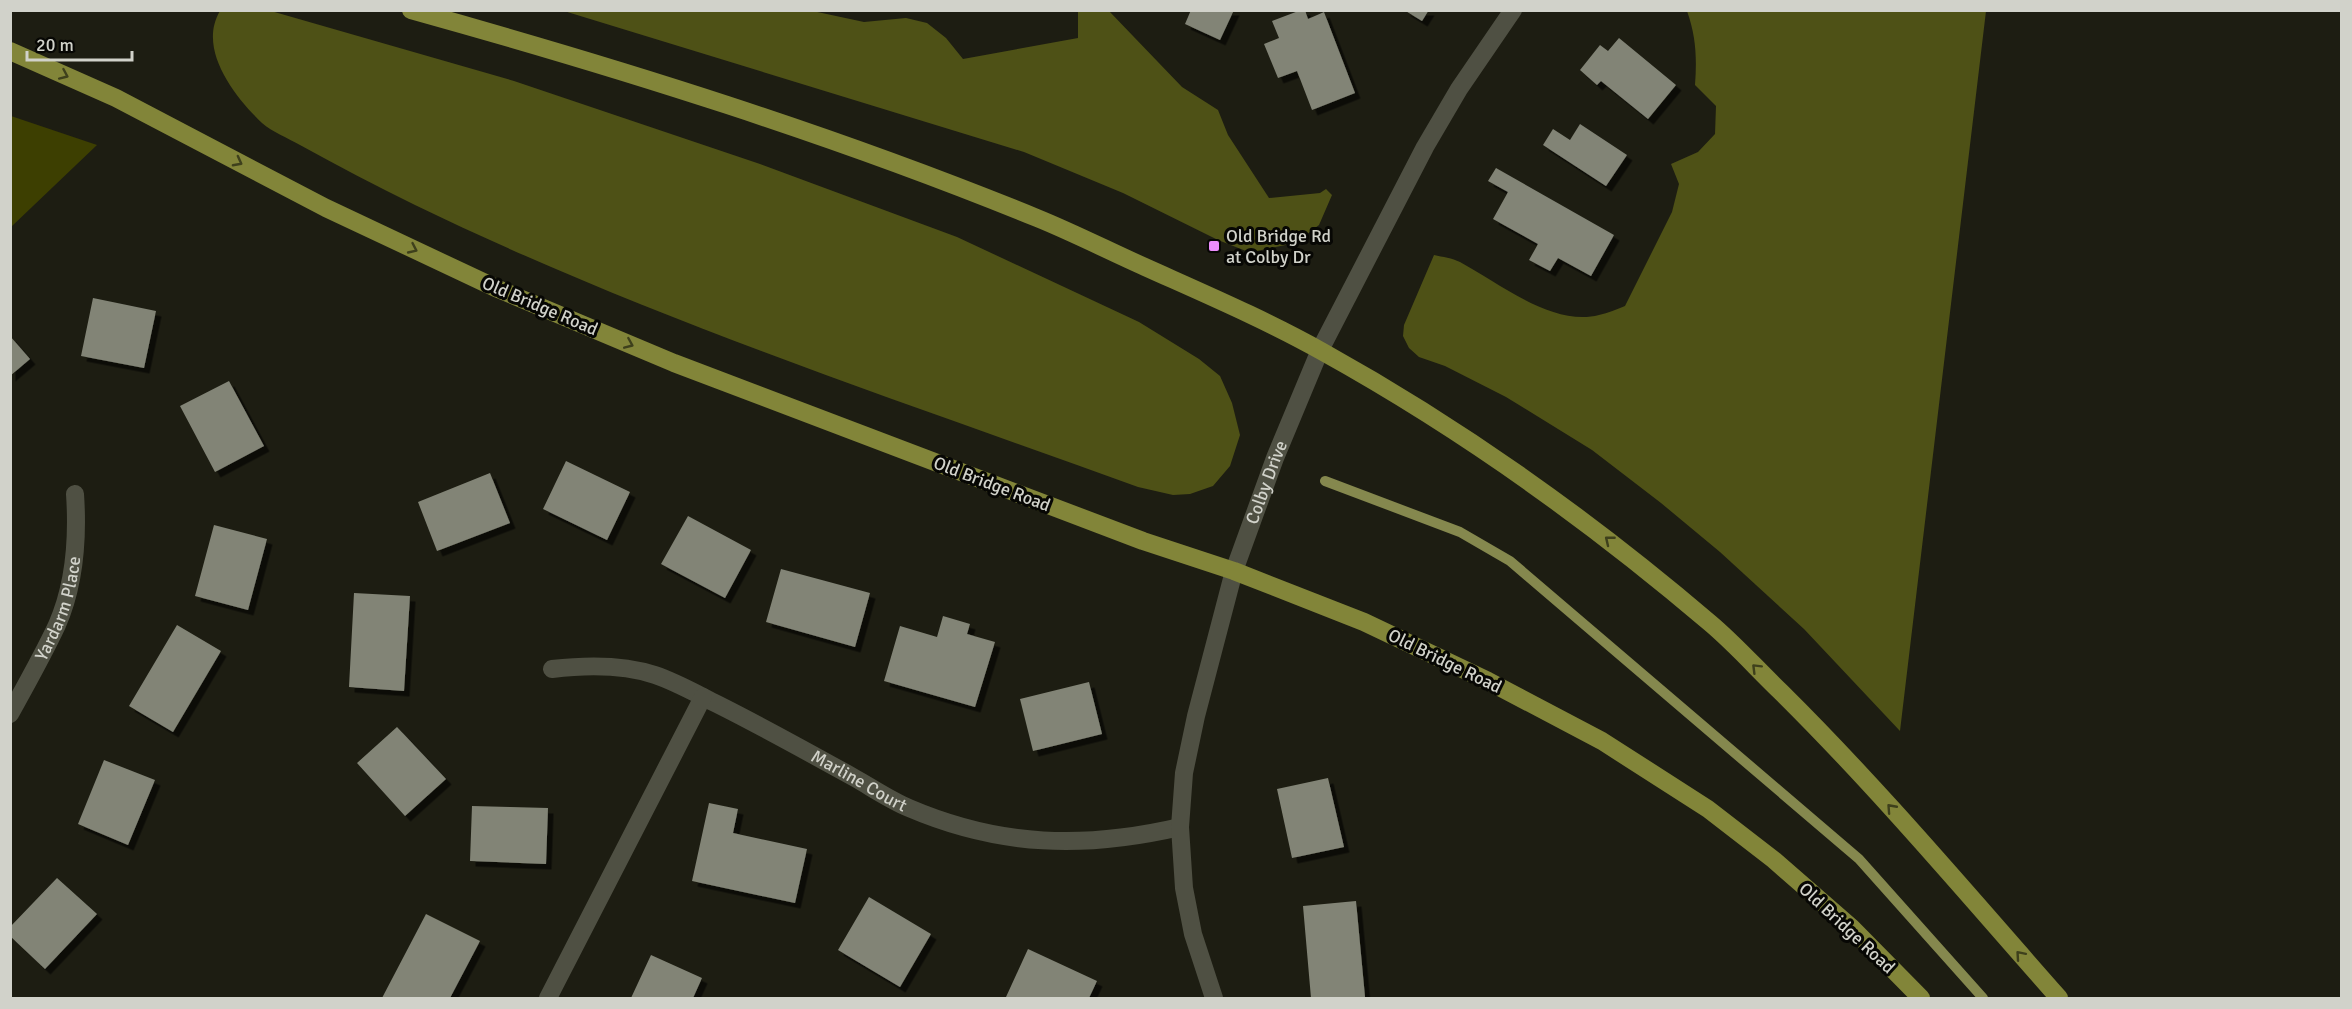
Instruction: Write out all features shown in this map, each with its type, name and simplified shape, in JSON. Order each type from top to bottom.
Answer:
[{"type":"main road","points":[[411,10],[682,90],[922,173],[1041,220],[1187,286],[1320,350],[1423,410],[1512,468],[1594,528],[1715,627],[1812,723],[1879,794],[2058,999]]},
{"type":"main road","name":"Old Bridge Road","points":[[10,51],[117,98],[326,208],[498,289],[674,363],[1143,541],[1234,571],[1364,622],[1488,681],[1602,741],[1708,809],[1774,860],[1852,928],[1921,999]]},
{"type":"street","name":"Colby Drive","points":[[1214,999],[1193,934],[1184,888],[1180,827],[1184,772],[1196,716],[1234,571],[1275,458],[1320,350],[1425,147],[1459,89],[1513,10]]},
{"type":"street","name":"Yardarm Place","points":[[10,714],[58,623],[69,586],[77,529],[75,494]]},
{"type":"street","name":"Marline Court","points":[[552,669],[578,666],[621,668],[655,675],[772,732],[908,808],[970,829],[1024,840],[1091,842],[1136,837],[1180,827]]},
{"type":"street","points":[[548,999],[703,697]]},
{"type":"shaded area","points":[[808,10],[864,22],[906,18],[927,23],[946,38],[963,59],[1078,38],[1078,11],[1109,11],[1182,87],[1218,110],[1228,135],[1269,198],[1320,193],[1326,189],[1332,195],[1319,225],[1306,235],[1290,244],[1246,251],[1218,240],[1123,193],[1024,152],[564,11]]},
{"type":"shaded area","points":[[220,11],[271,11],[514,81],[760,164],[957,237],[1139,322],[1199,359],[1220,376],[1232,403],[1240,435],[1230,466],[1213,486],[1190,494],[1173,495],[1138,487],[682,321],[503,246],[371,183],[262,123],[231,86],[216,56],[213,41],[214,26]]},
{"type":"shaded area","points":[[1687,11],[1986,11],[1900,731],[1804,629],[1720,552],[1661,503],[1592,450],[1506,397],[1445,366],[1419,357],[1409,348],[1403,336],[1404,325],[1434,255],[1460,262],[1527,301],[1563,315],[1581,317],[1599,315],[1625,306],[1672,212],[1679,184],[1671,164],[1698,152],[1715,134],[1716,106],[1695,85],[1695,47]]},
{"type":"shaded area","points":[[10,116],[97,145],[11,227]]},
{"type":"building","points":[[1191,10],[1234,10],[1220,40],[1185,24]]},
{"type":"building","points":[[1305,10],[1308,19],[1324,12],[1355,93],[1312,110],[1297,71],[1278,78],[1264,44],[1279,38],[1272,21]]},
{"type":"building","points":[[1404,10],[1429,10],[1422,21]]},
{"type":"building","points":[[1619,38],[1676,85],[1648,119],[1601,81],[1597,85],[1580,70],[1600,45],[1608,51]]},
{"type":"building","points":[[1580,124],[1627,155],[1606,186],[1543,145],[1553,129],[1570,140]]},
{"type":"building","points":[[1496,168],[1614,235],[1591,276],[1558,258],[1550,271],[1529,260],[1538,244],[1493,219],[1508,192],[1488,181]]},
{"type":"building","points":[[93,298],[156,311],[144,368],[81,356]]},
{"type":"building","points":[[10,336],[30,359],[10,376]]},
{"type":"building","points":[[229,381],[264,446],[215,472],[180,406]]},
{"type":"building","points":[[566,461],[630,492],[607,540],[543,509]]},
{"type":"building","points":[[490,473],[510,523],[437,551],[418,502]]},
{"type":"building","points":[[688,516],[751,550],[725,598],[661,564]]},
{"type":"building","points":[[214,525],[267,539],[248,610],[195,596]]},
{"type":"building","points":[[781,569],[870,593],[855,647],[766,622]]},
{"type":"building","points":[[354,593],[410,596],[404,691],[349,687]]},
{"type":"building","points":[[943,616],[970,624],[967,634],[995,642],[975,707],[884,681],[900,626],[937,637]]},
{"type":"building","points":[[177,625],[221,651],[173,732],[129,706]]},
{"type":"building","points":[[1089,682],[1102,734],[1033,751],[1020,699]]},
{"type":"building","points":[[397,727],[446,779],[405,816],[357,763]]},
{"type":"building","points":[[104,760],[155,780],[128,845],[78,824]]},
{"type":"building","points":[[1328,778],[1344,847],[1292,858],[1277,789]]},
{"type":"building","points":[[709,803],[738,809],[733,833],[807,849],[795,903],[692,881]]},
{"type":"building","points":[[472,806],[548,808],[546,864],[470,861]]},
{"type":"building","points":[[57,878],[97,914],[45,969],[10,936],[10,927]]},
{"type":"building","points":[[869,897],[931,934],[900,987],[838,950]]},
{"type":"building","points":[[1356,901],[1365,997],[1311,998],[1303,906]]},
{"type":"building","points":[[426,914],[480,941],[450,998],[382,998]]},
{"type":"building","points":[[1028,949],[1097,981],[1089,998],[1006,997]]},
{"type":"building","points":[[651,955],[702,978],[693,998],[631,998]]},
{"type":"waterway","points":[[1325,481],[1460,532],[1510,561],[1859,859],[1983,998]]},
{"type":"place","name":"Old Bridge Rd at Colby Dr","points":[[1214,246]]}]
